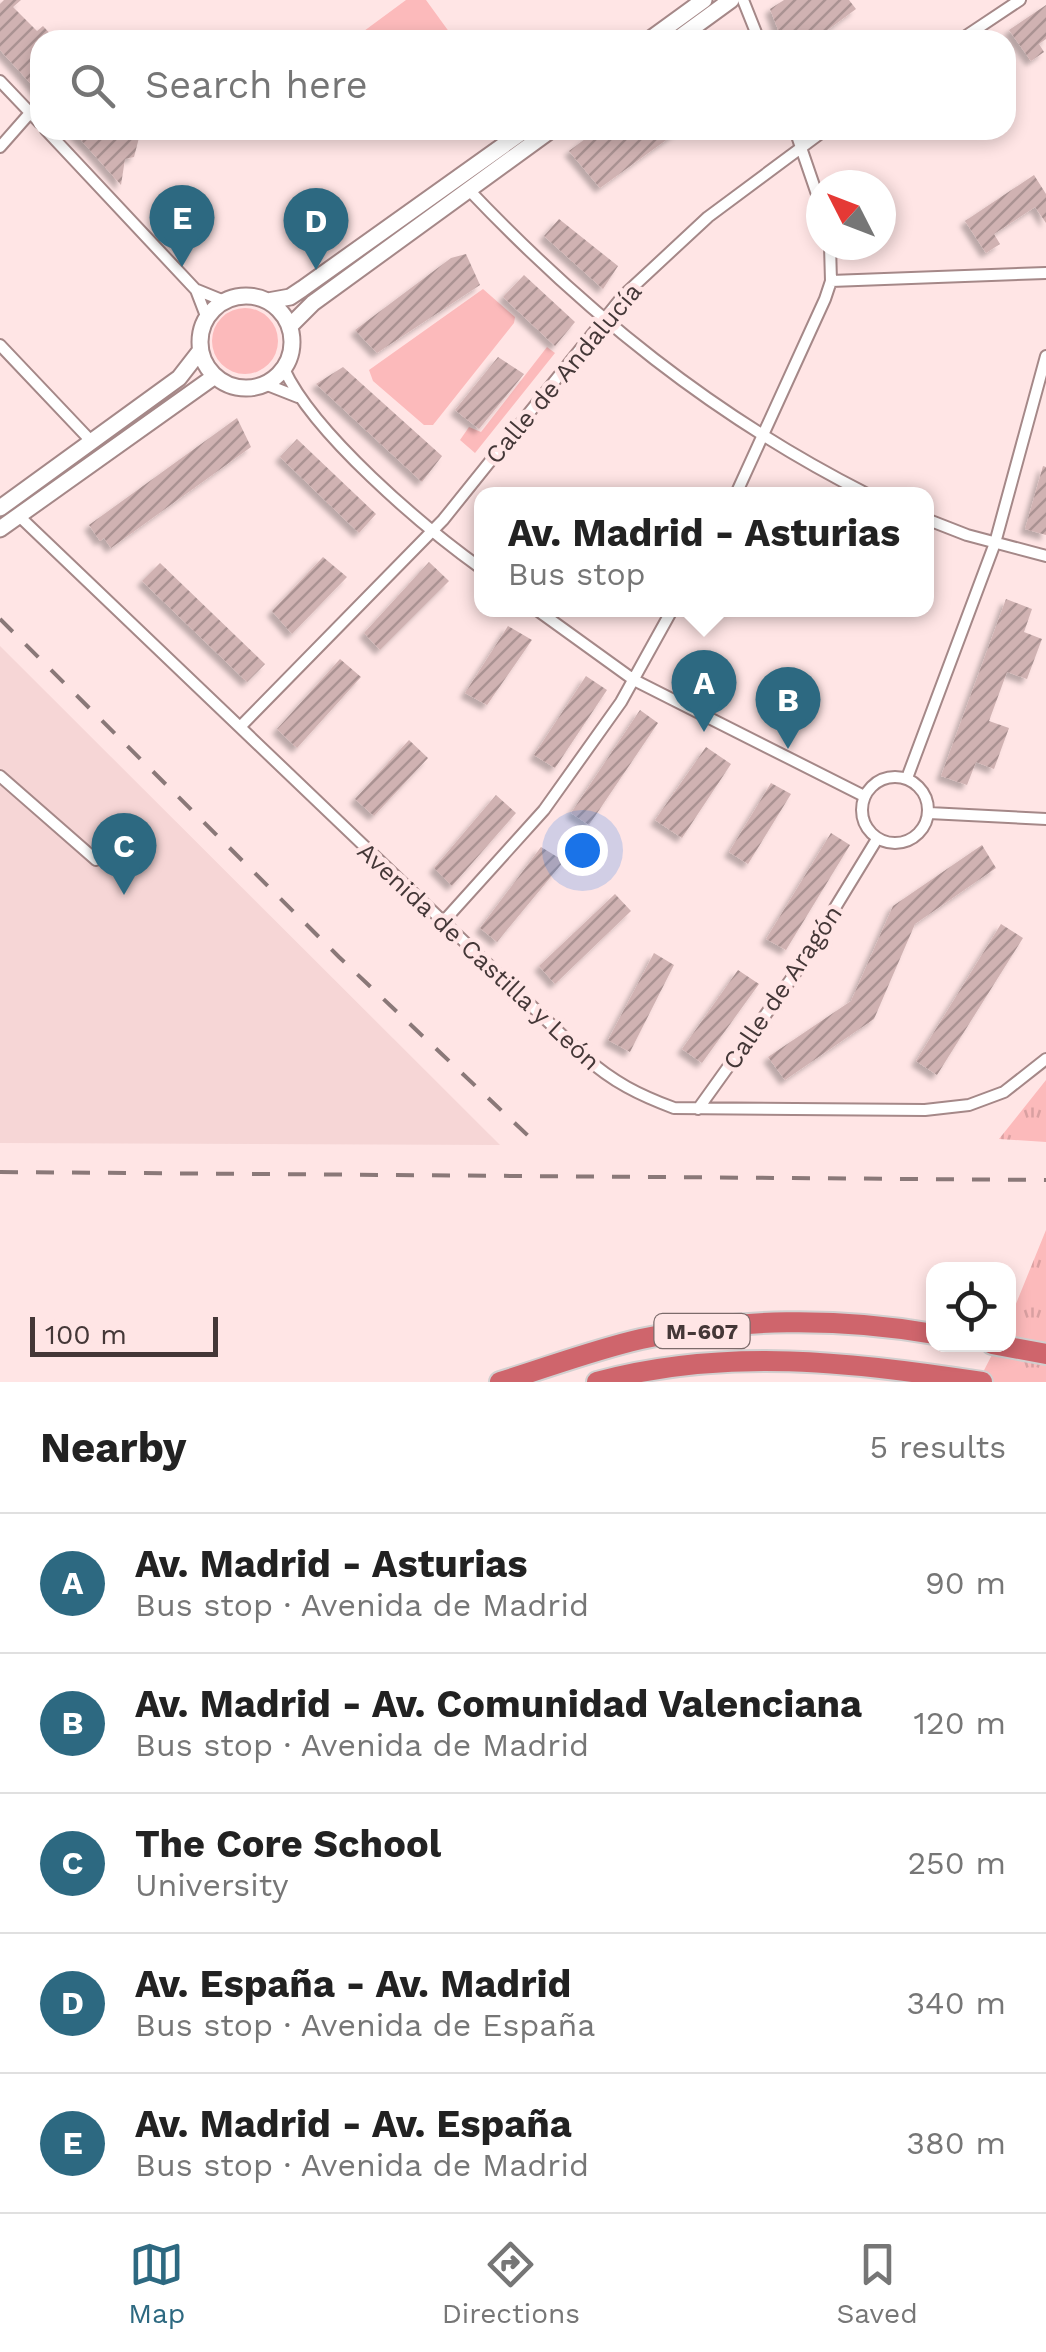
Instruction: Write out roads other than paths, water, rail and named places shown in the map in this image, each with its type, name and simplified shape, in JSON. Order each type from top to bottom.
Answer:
[{"type":"highway","name":"M-607","points":[[500,1382],[641,1339],[735,1326],[837,1323],[926,1331]]},
{"type":"highway","points":[[1016,1338],[1046,1344]]},
{"type":"highway","points":[[1016,1348],[1046,1354]]},
{"type":"highway","name":"M-607","points":[[597,1382],[745,1360],[871,1364],[982,1382]]},
{"type":"highway","points":[[636,1382],[664,1370]]},
{"type":"street","points":[[663,30],[704,0]]},
{"type":"street","points":[[690,30],[730,0]]},
{"type":"street","points":[[743,0],[755,30]]},
{"type":"street","points":[[975,30],[1020,0]]},
{"type":"street","points":[[0,81],[30,113],[0,147]]},
{"type":"street","points":[[55,140],[196,290],[206,316]]},
{"type":"street","points":[[196,290],[224,300],[290,297],[511,140]]},
{"type":"street","points":[[290,326],[298,314],[537,140]]},
{"type":"street","points":[[799,140],[809,170]]},
{"type":"street","name":"Calle de Andalucía","points":[[240,727],[433,531],[603,318],[708,217],[810,140]]},
{"type":"street","points":[[468,190],[603,318],[678,380],[763,440],[854,487]]},
{"type":"street","points":[[740,487],[831,282],[830,260]]},
{"type":"street","points":[[831,282],[1046,273]]},
{"type":"street","points":[[224,300],[206,316],[200,331],[200,351],[214,376],[241,388],[264,384],[284,368],[292,350],[290,326],[268,300]]},
{"type":"street","points":[[0,345],[92,442]]},
{"type":"street","points":[[1,505],[179,378],[200,351]]},
{"type":"street","points":[[907,778],[995,543],[1046,356]]},
{"type":"street","points":[[284,368],[299,397],[433,531],[474,563]]},
{"type":"street","points":[[0,529],[214,376]]},
{"type":"street","points":[[264,384],[299,397]]},
{"type":"street","name":"Avenida de Castilla y León","points":[[19,516],[612,1081],[674,1108],[925,1110],[969,1105],[1004,1092],[1046,1060]]},
{"type":"street","points":[[934,522],[1046,556]]},
{"type":"street","points":[[547,617],[634,680],[864,796]]},
{"type":"street","points":[[443,922],[544,810],[634,680],[668,617]]},
{"type":"street","points":[[0,776],[96,860]]},
{"type":"street","points":[[888,776],[907,778],[924,792],[929,813],[924,828],[906,841],[877,839],[863,819],[864,796],[888,776]]},
{"type":"street","points":[[929,813],[1046,819]]},
{"type":"street","name":"Calle de Aragón","points":[[698,1110],[794,975],[877,839]]},
{"type":"railway","points":[[0,619],[339,957],[539,1146]]},
{"type":"railway","points":[[0,1172],[1046,1180]]},
{"type":"place","name":"Av. Madrid - Av. España","points":[[182,267]]},
{"type":"place","name":"Av. España - Av. Madrid","points":[[316,270]]},
{"type":"place","name":"Av. Madrid - Asturias","points":[[704,732]]},
{"type":"place","name":"Av. Madrid - Av. Comunidad Valenciana","points":[[788,749]]},
{"type":"place","name":"The Core School","points":[[124,895]]}]
